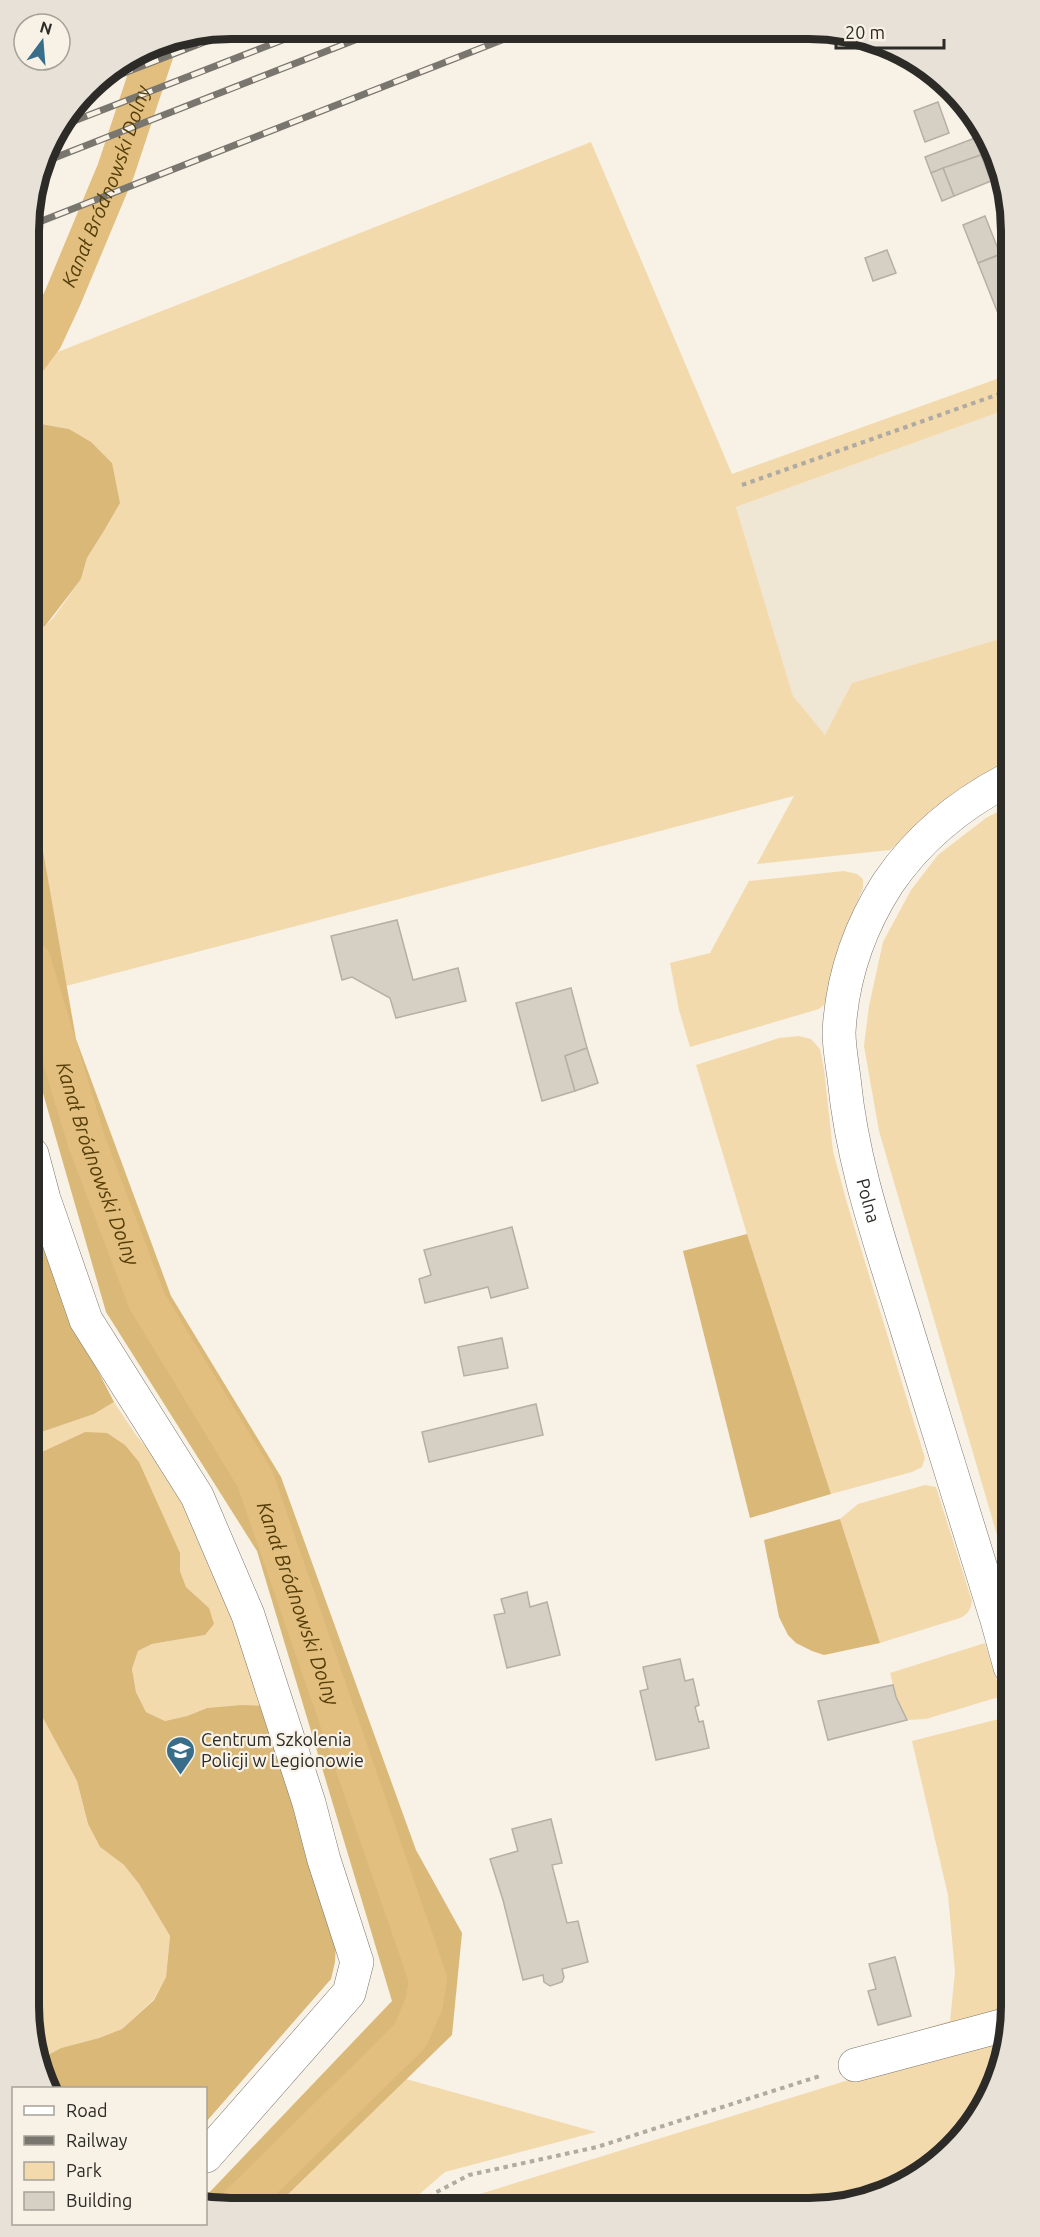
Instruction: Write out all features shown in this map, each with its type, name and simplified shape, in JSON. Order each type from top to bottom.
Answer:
[{"type":"street","name":"Polna","points":[[1001,783],[942,822],[902,862],[873,906],[852,955],[843,993],[839,1033],[846,1103],[863,1188],[1001,1636]]},
{"type":"street","points":[[39,1180],[86,1320],[197,1497],[248,1615],[309,1803],[324,1860],[357,1962],[349,1993],[207,2155]]},
{"type":"street","points":[[855,2065],[1000,2026]]},
{"type":"path","points":[[742,485],[1001,393]]},
{"type":"path","points":[[430,2198],[469,2175],[597,2147],[855,2065]]},
{"type":"shaded area","points":[[1001,411],[1001,638],[852,683],[825,736],[793,696],[736,507]]},
{"type":"shaded area","points":[[39,424],[69,429],[91,442],[112,463],[120,503],[87,558],[81,579],[45,626],[39,628]]},
{"type":"shaded area","points":[[39,828],[76,1039],[171,1296],[281,1477],[416,1850],[462,1933],[452,2035],[284,2198],[219,2198],[207,2195],[392,2001],[257,1551],[106,1312],[39,1079]]},
{"type":"shaded area","points":[[39,1216],[80,1336],[114,1402],[94,1414],[39,1433]]},
{"type":"shaded area","points":[[747,1234],[831,1494],[750,1518],[683,1251]]},
{"type":"shaded area","points":[[85,1432],[107,1433],[125,1445],[139,1462],[180,1553],[180,1571],[186,1587],[209,1608],[214,1624],[205,1635],[152,1644],[138,1651],[132,1669],[136,1692],[146,1712],[165,1721],[207,1708],[265,1706],[336,1943],[331,1979],[207,2121],[207,2087],[57,2087],[46,2056],[61,2048],[122,2029],[154,2000],[166,1977],[170,1936],[139,1884],[124,1865],[100,1847],[88,1824],[77,1781],[39,1714],[39,1453]]},
{"type":"shaded area","points":[[840,1519],[880,1643],[824,1655],[796,1643],[788,1635],[779,1617],[764,1540]]},
{"type":"green space","points":[[591,142],[732,474],[1001,377],[1001,411],[736,507],[793,696],[825,735],[852,683],[1001,638],[1001,770],[890,850],[757,864],[794,796],[66,986],[39,829],[39,628],[54,617],[81,579],[87,558],[102,534],[112,463],[91,443],[69,429],[39,424],[39,366],[45,357]]},
{"type":"green space","points":[[1001,810],[1001,1549],[879,1131],[864,1046],[869,1006],[883,942],[911,890],[938,855],[986,818]]},
{"type":"green space","points":[[844,871],[857,874],[863,879],[863,888],[840,944],[827,1002],[819,1009],[690,1047],[679,1010],[670,963],[710,953],[749,881]]},
{"type":"green space","points":[[799,1036],[811,1039],[820,1049],[833,1151],[925,1458],[922,1467],[912,1472],[831,1494],[747,1234],[696,1065],[779,1038]]},
{"type":"green space","points":[[114,1402],[136,1435],[168,1473],[209,1552],[265,1706],[207,1708],[165,1721],[146,1712],[136,1692],[132,1669],[138,1651],[152,1644],[205,1635],[196,1596],[186,1587],[180,1571],[180,1553],[85,1432],[39,1453],[39,1433],[94,1414]]},
{"type":"green space","points":[[925,1485],[936,1487],[972,1601],[968,1612],[960,1618],[880,1643],[840,1519],[858,1504]]},
{"type":"green space","points":[[985,1643],[1001,1696],[926,1719],[907,1720],[896,1697],[890,1673]]},
{"type":"green space","points":[[39,1714],[77,1781],[88,1824],[100,1847],[124,1865],[139,1884],[170,1936],[166,1977],[154,1999],[122,2029],[61,2048],[46,2056],[39,2006]]},
{"type":"green space","points":[[1001,1719],[1001,2018],[1001,2021],[877,2043],[950,2021],[955,1972],[948,1895],[912,1741]]},
{"type":"green space","points":[[998,2037],[986,2079],[969,2112],[953,2132],[915,2166],[894,2178],[858,2191],[809,2198],[467,2198],[933,2054]]},
{"type":"green space","points":[[406,2079],[596,2132],[445,2172],[415,2198],[284,2198]]},
{"type":"building","points":[[938,102],[949,133],[925,142],[914,111]]},
{"type":"building","points":[[975,138],[981,155],[931,173],[925,157]]},
{"type":"building","points":[[981,155],[991,181],[954,196],[943,168]]},
{"type":"building","points":[[943,168],[954,196],[942,201],[931,173]]},
{"type":"building","points":[[985,216],[1000,254],[978,263],[963,225]]},
{"type":"building","points":[[887,250],[896,273],[873,281],[865,258]]},
{"type":"building","points":[[1001,254],[1001,321],[978,263]]},
{"type":"building","points":[[397,920],[413,980],[458,968],[466,1001],[396,1018],[390,998],[352,977],[342,980],[331,936]]},
{"type":"building","points":[[571,988],[587,1048],[565,1056],[575,1091],[542,1101],[516,1003]]},
{"type":"building","points":[[587,1048],[598,1083],[575,1091],[565,1056]]},
{"type":"building","points":[[512,1227],[528,1288],[491,1298],[488,1287],[425,1303],[419,1279],[431,1275],[424,1250]]},
{"type":"building","points":[[502,1338],[508,1368],[464,1376],[458,1347]]},
{"type":"building","points":[[536,1404],[543,1435],[429,1462],[422,1432]]},
{"type":"building","points":[[527,1592],[530,1607],[547,1602],[560,1655],[507,1668],[494,1615],[505,1613],[501,1599]]},
{"type":"building","points":[[680,1659],[685,1681],[693,1679],[699,1705],[695,1707],[699,1722],[703,1721],[709,1748],[656,1760],[640,1691],[648,1689],[643,1667]]},
{"type":"building","points":[[893,1685],[907,1720],[828,1740],[818,1701]]},
{"type":"building","points":[[551,1819],[562,1863],[552,1865],[567,1923],[578,1921],[588,1962],[562,1969],[564,1977],[562,1982],[550,1986],[544,1982],[543,1975],[523,1980],[490,1859],[518,1851],[512,1829]]},
{"type":"building","points":[[895,1957],[911,2016],[878,2025],[868,1991],[876,1989],[869,1964]]},
{"type":"waterway","name":"Kanał Bródnowski Dolny","points":[[39,345],[63,297],[116,170],[154,56]]},
{"type":"waterway","name":"Kanał Bródnowski Dolny","points":[[39,984],[87,1143],[147,1301],[255,1479],[428,1979],[424,2004],[410,2036],[245,2198]]},
{"type":"railway","points":[[74,121],[285,39]]},
{"type":"railway","points":[[54,158],[358,39]]},
{"type":"railway","points":[[39,222],[504,39]]},
{"type":"railway","points":[[122,74],[207,41]]},
{"type":"place","name":"Centrum Szkolenia Policji w Legionowie","points":[[180,1776]]}]
